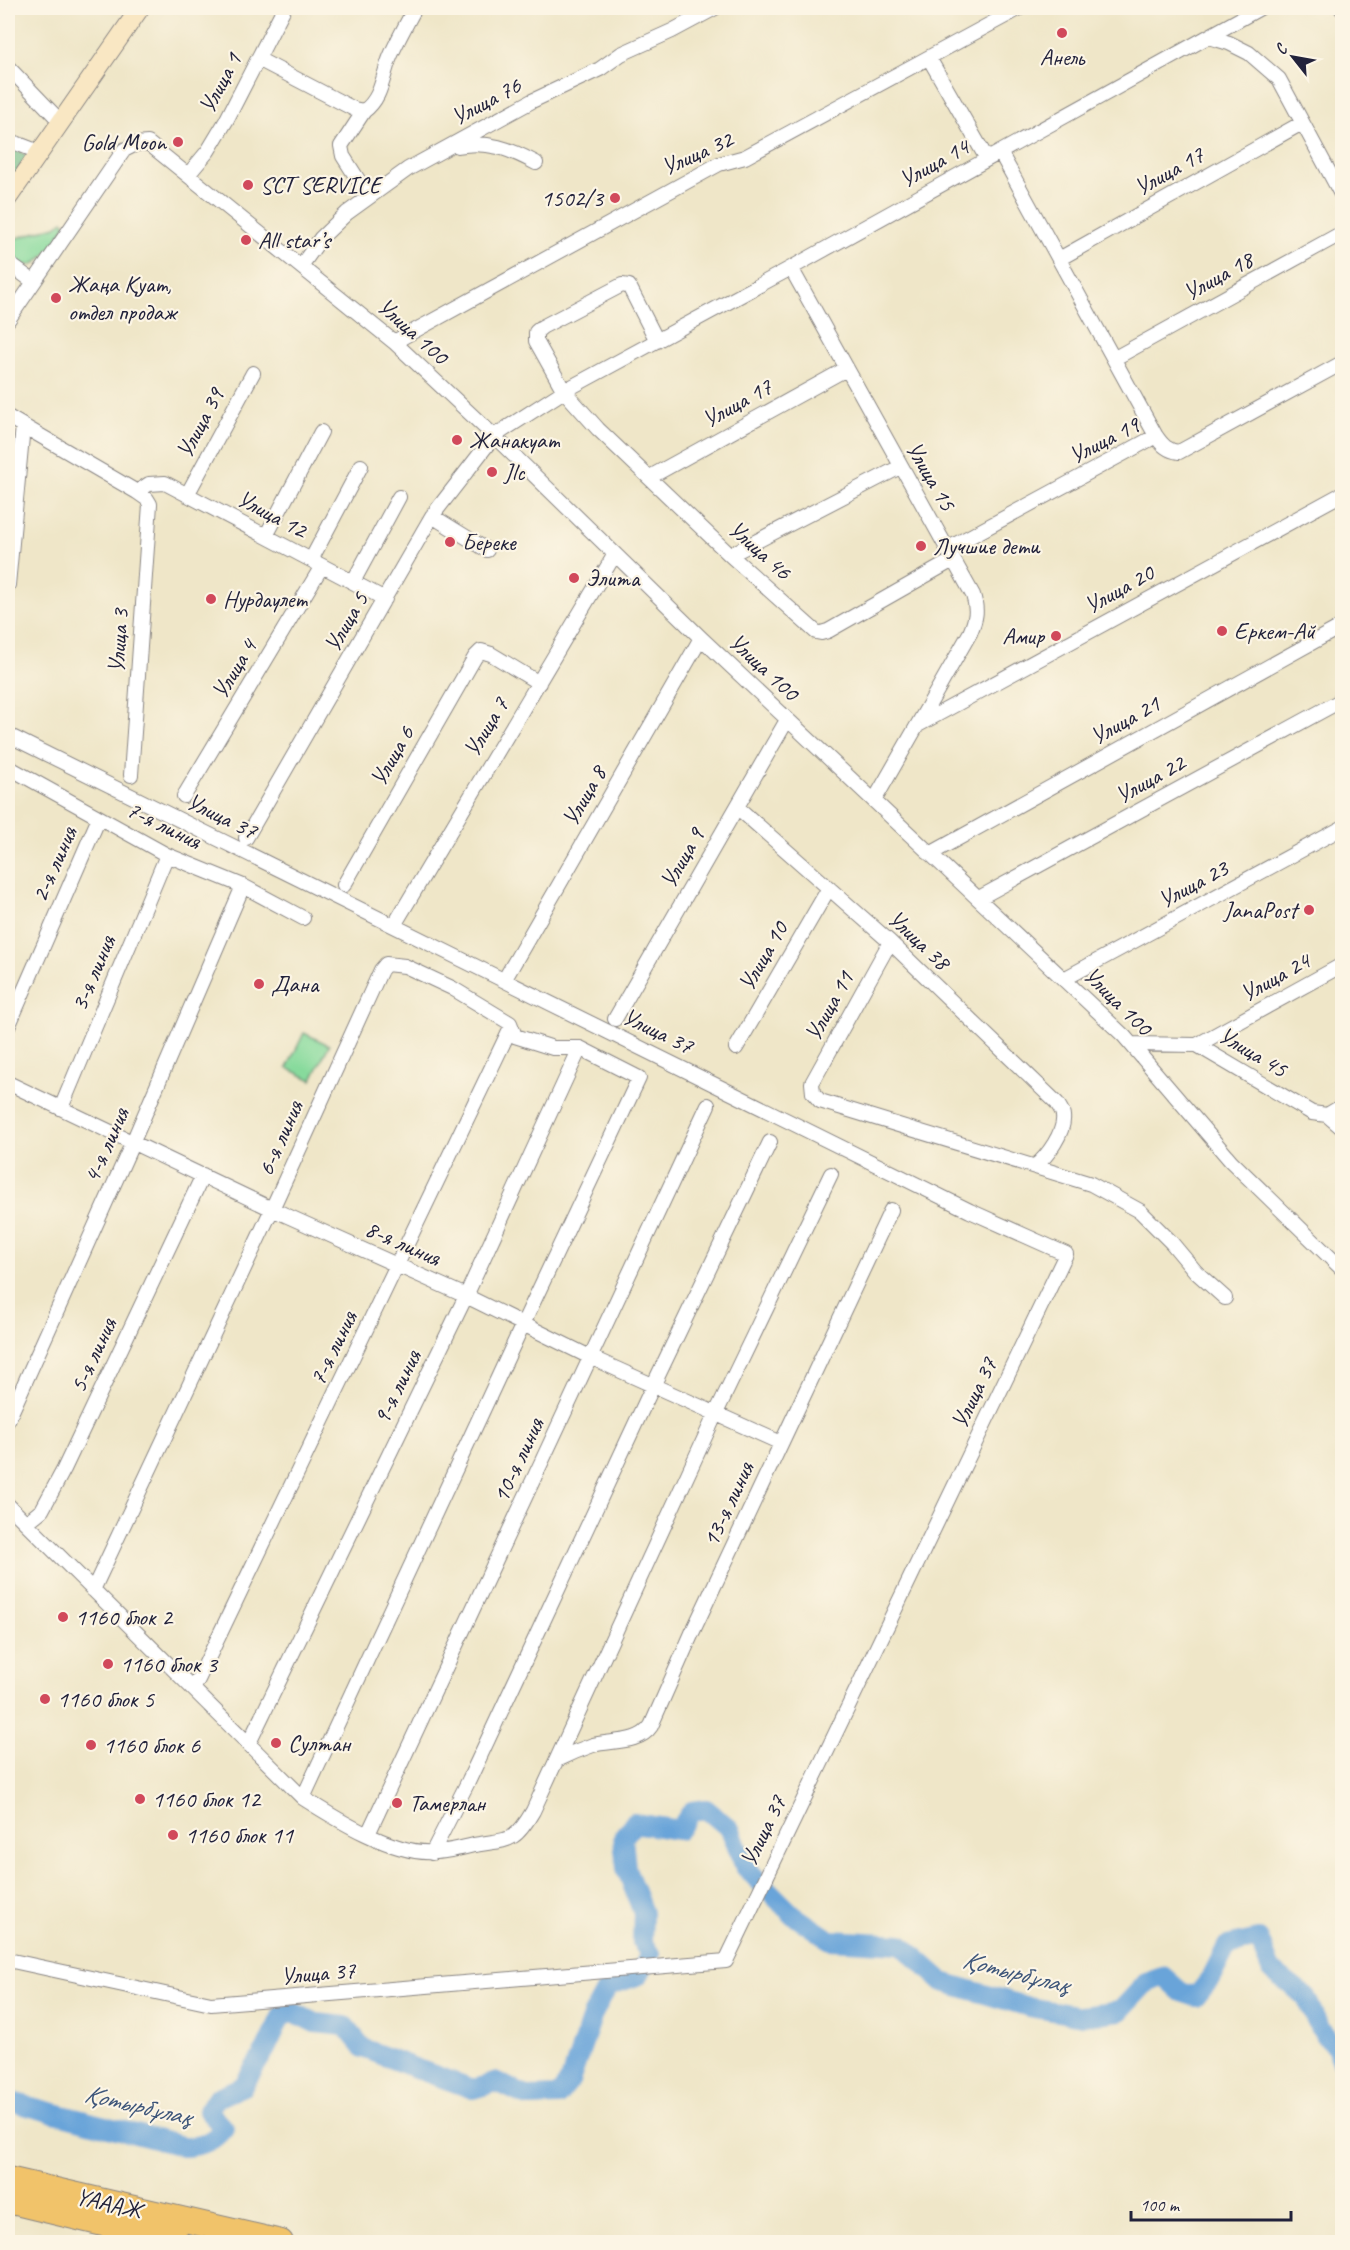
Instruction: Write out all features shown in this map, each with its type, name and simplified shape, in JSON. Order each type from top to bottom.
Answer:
[{"type":"highway","name":"ҮАААЖ","points":[[8,2179],[281,2242]]},
{"type":"highway","name":"ҮАААЖ","points":[[8,2201],[178,2242]]},
{"type":"main road","points":[[8,198],[140,8]]},
{"type":"street","name":"Улица 1","points":[[188,175],[208,151],[284,8]]},
{"type":"street","points":[[369,197],[343,156],[341,146],[381,90],[391,55],[415,8]]},
{"type":"street","name":"Улица 76","points":[[302,266],[321,238],[347,213],[408,169],[532,101],[600,69],[621,54],[715,8]]},
{"type":"street","name":"Улица 32","points":[[393,342],[699,174],[719,164],[745,157],[929,58],[998,13],[1020,8]]},
{"type":"street","name":"Улица 14","points":[[494,436],[564,391],[792,268],[1260,8]]},
{"type":"street","points":[[1209,37],[1229,43],[1249,53],[1279,79],[1342,196]]},
{"type":"street","points":[[929,58],[987,159]]},
{"type":"street","points":[[258,60],[354,110],[364,111]]},
{"type":"street","points":[[8,68],[60,121]]},
{"type":"street","name":"Улица 17","points":[[1059,259],[1302,123]]},
{"type":"street","points":[[8,140],[39,152]]},
{"type":"street","name":"Улица 100","points":[[34,282],[124,150],[136,144],[148,143],[393,342],[494,436],[701,638],[979,898],[1131,1044],[1231,1161],[1342,1269]]},
{"type":"street","points":[[443,150],[471,144],[499,146],[513,150],[536,162]]},
{"type":"street","points":[[1000,152],[1156,436]]},
{"type":"street","name":"Улица 18","points":[[1115,358],[1342,233]]},
{"type":"street","points":[[8,263],[34,282],[8,320]]},
{"type":"street","name":"Улица 15","points":[[792,268],[950,554],[977,608],[976,619],[970,633],[874,801]]},
{"type":"street","name":"Улица 46","points":[[657,341],[628,286],[622,285],[542,327],[537,332],[536,341],[564,391],[598,429],[730,555],[816,632],[828,631],[950,554]]},
{"type":"street","name":"Улица 19","points":[[950,554],[1156,436],[1165,447],[1179,452],[1342,363]]},
{"type":"street","name":"Улица 17","points":[[650,477],[846,369]]},
{"type":"street","name":"Улица 39","points":[[187,495],[253,373]]},
{"type":"street","points":[[8,417],[137,492]]},
{"type":"street","points":[[8,585],[23,426]]},
{"type":"street","points":[[266,536],[321,432]]},
{"type":"street","name":"Улица 5","points":[[246,838],[432,516],[494,436]]},
{"type":"street","name":"Улица 4","points":[[184,796],[316,563],[362,466]]},
{"type":"street","points":[[730,555],[900,467]]},
{"type":"street","name":"Улица 12","points":[[137,492],[149,484],[165,483],[385,599]]},
{"type":"street","name":"Улица 3","points":[[131,775],[151,510],[147,499],[137,492]]},
{"type":"street","name":"Улица 20","points":[[918,725],[1342,494]]},
{"type":"street","points":[[353,582],[399,497]]},
{"type":"street","points":[[432,516],[487,550]]},
{"type":"street","name":"Улица 7","points":[[396,922],[615,554]]},
{"type":"street","name":"Улица 21","points":[[930,854],[1342,626]]},
{"type":"street","name":"Улица 8","points":[[506,976],[701,638]]},
{"type":"street","name":"Улица 6","points":[[344,885],[475,657],[481,651],[491,654],[539,683]]},
{"type":"street","name":"Улица 22","points":[[979,898],[1342,700]]},
{"type":"street","name":"Улица 9","points":[[615,1019],[788,720]]},
{"type":"street","name":"Улица 37","points":[[8,735],[970,1211],[1066,1254],[726,1961],[211,2004],[8,1960]]},
{"type":"street","name":"7-я линия","points":[[8,767],[168,855],[243,886],[303,918]]},
{"type":"street","name":"Улица 38","points":[[737,807],[890,942],[1057,1103],[1063,1113],[1062,1129],[1045,1157],[1035,1166]]},
{"type":"street","name":"2-я линия","points":[[8,1027],[99,818]]},
{"type":"street","name":"Улица 23","points":[[1064,979],[1342,828]]},
{"type":"street","name":"3-я линия","points":[[61,1108],[168,855]]},
{"type":"street","name":"4-я линия","points":[[8,1420],[132,1144],[243,886]]},
{"type":"street","name":"Улица 10","points":[[736,1048],[829,888]]},
{"type":"street","name":"Улица 11","points":[[890,942],[813,1083],[813,1093],[820,1101],[1035,1166]]},
{"type":"street","name":"6-я линия","points":[[93,1590],[272,1209],[381,970],[386,964],[405,966],[452,988],[510,1023],[515,1036],[553,1048],[580,1048],[639,1078],[523,1324]]},
{"type":"street","name":"Улица 24","points":[[1197,1044],[1342,965]]},
{"type":"street","name":"7-я линия","points":[[194,1688],[512,1027]]},
{"type":"street","name":"Улица 45","points":[[1131,1044],[1197,1044],[1312,1113],[1327,1114],[1342,1128]]},
{"type":"street","name":"9-я линия","points":[[249,1743],[466,1296],[580,1048]]},
{"type":"street","name":"8-я линия","points":[[8,1083],[132,1144],[466,1296],[590,1357],[781,1443]]},
{"type":"street","name":"10-я линия","points":[[368,1834],[708,1105]]},
{"type":"street","points":[[1327,1114],[1342,1106]]},
{"type":"street","points":[[432,1853],[469,1780],[770,1142]]},
{"type":"street","points":[[1035,1166],[1091,1184],[1140,1211],[1172,1242],[1196,1272],[1225,1298]]},
{"type":"street","points":[[8,1505],[303,1798],[331,1816],[397,1848],[432,1853],[513,1838],[523,1828],[557,1760],[716,1413],[831,1174]]},
{"type":"street","name":"5-я линия","points":[[26,1523],[42,1510],[63,1469],[203,1175]]},
{"type":"street","name":"13-я линия","points":[[557,1760],[595,1745],[639,1737],[646,1733],[891,1210]]},
{"type":"street","points":[[303,1798],[523,1324]]},
{"type":"green space","points":[[9,145],[28,156],[8,185],[8,147]]},
{"type":"green space","points":[[63,221],[66,224],[59,236],[38,262],[25,265],[8,254],[8,249],[14,239],[56,226]]},
{"type":"green space","points":[[304,1033],[329,1045],[312,1080],[287,1068]]},
{"type":"waterway","name":"Қотырбұлақ","points":[[8,2101],[186,2147],[203,2144],[216,2137],[224,2128],[208,2111],[216,2098],[243,2086],[266,2049],[282,2015],[295,2013],[315,2023],[345,2026],[363,2048],[473,2089],[497,2082],[528,2097],[558,2096],[570,2081],[593,2014],[608,1986],[639,1975],[650,1954],[642,1942],[643,1913],[626,1868],[623,1838],[634,1823],[679,1830],[692,1811],[706,1809],[730,1829],[745,1867],[793,1915],[830,1940],[901,1944],[943,1982],[1029,2007],[1082,2016],[1120,2011],[1145,1984],[1163,1976],[1181,1992],[1196,1997],[1211,1978],[1227,1946],[1259,1939],[1271,1970],[1306,1997],[1319,2027],[1336,2048],[1342,2061]]},
{"type":"place","name":"Анель","points":[[1062,33]]},
{"type":"place","name":"Gold Moon","points":[[178,142]]},
{"type":"place","name":"SCT SERVICE","points":[[248,185]]},
{"type":"place","name":"1502/3","points":[[615,198]]},
{"type":"place","name":"All star’s","points":[[246,240]]},
{"type":"place","name":"Жаңа Қуат, отдел продаж","points":[[56,298]]},
{"type":"place","name":"Жанакуат","points":[[457,440]]},
{"type":"place","name":"Jlc","points":[[492,472]]},
{"type":"place","name":"Береке","points":[[450,542]]},
{"type":"place","name":"Лучшие дети","points":[[921,546]]},
{"type":"place","name":"Элита","points":[[574,578]]},
{"type":"place","name":"Нурдаулет","points":[[211,599]]},
{"type":"place","name":"Еркем-Ай","points":[[1222,631]]},
{"type":"place","name":"Амир","points":[[1056,636]]},
{"type":"place","name":"JanaPost","points":[[1309,910]]},
{"type":"place","name":"Дана","points":[[259,984]]},
{"type":"place","name":"1160 блок 2","points":[[63,1617]]},
{"type":"place","name":"1160 блок 3","points":[[108,1664]]},
{"type":"place","name":"1160 блок 5","points":[[45,1699]]},
{"type":"place","name":"Султан","points":[[276,1743]]},
{"type":"place","name":"1160 блок 6","points":[[91,1745]]},
{"type":"place","name":"1160 блок 12","points":[[140,1799]]},
{"type":"place","name":"Тамерлан","points":[[397,1803]]},
{"type":"place","name":"1160 блок 11","points":[[173,1835]]}]
